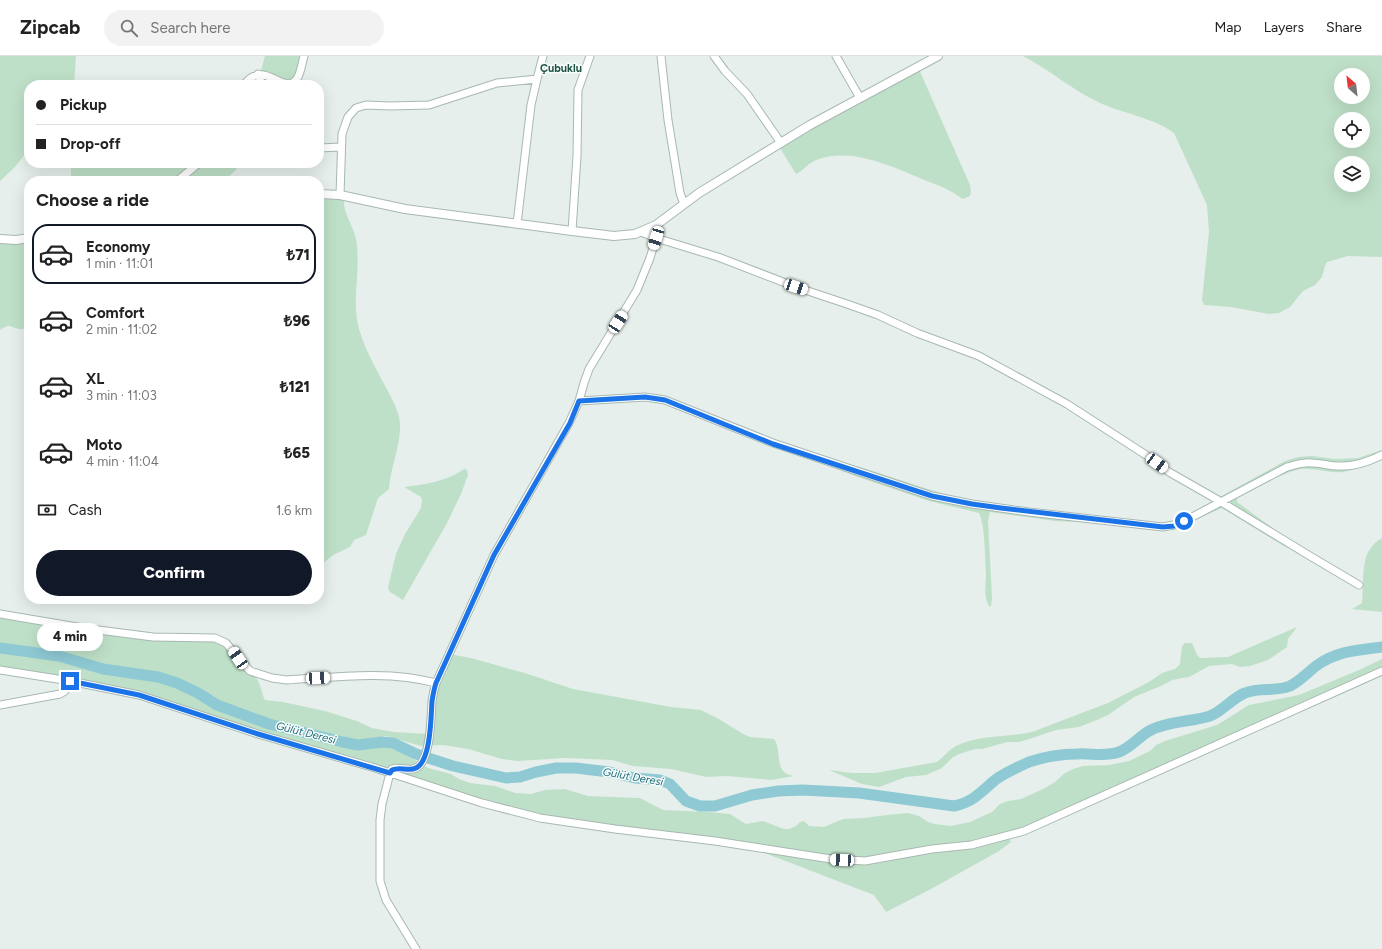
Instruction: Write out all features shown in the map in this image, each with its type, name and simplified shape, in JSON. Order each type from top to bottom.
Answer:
[{"type":"street","points":[[296,80],[299,76],[304,56]]},
{"type":"street","points":[[517,224],[531,105],[543,56]]},
{"type":"street","points":[[572,231],[577,156],[578,90],[590,56]]},
{"type":"street","points":[[661,56],[668,120],[680,193],[684,204]]},
{"type":"street","points":[[714,56],[725,71],[747,94],[781,143]]},
{"type":"street","points":[[836,56],[860,98]]},
{"type":"street","points":[[324,194],[340,195],[405,209],[572,231],[614,236],[641,232],[656,225],[699,193],[781,143],[938,56]]},
{"type":"street","points":[[258,74],[260,80]]},
{"type":"street","points":[[248,80],[258,74],[277,80]]},
{"type":"street","points":[[340,195],[342,134],[348,117],[353,111],[361,106],[429,105],[497,83],[537,79]]},
{"type":"street","points":[[324,148],[341,147]]},
{"type":"street","points":[[182,176],[193,168]]},
{"type":"street","points":[[641,232],[718,257],[796,287],[878,315],[917,333],[979,356],[1067,404],[1146,455],[1169,472],[1221,501],[1359,585]]},
{"type":"street","points":[[0,238],[16,240],[24,239]]},
{"type":"street","points":[[416,949],[386,900],[380,881],[380,820],[382,804],[390,773],[392,770],[397,768],[411,770],[415,769],[419,767],[423,761],[428,744],[431,725],[432,700],[436,683],[494,555],[570,423],[589,369],[637,290],[650,258],[656,238]]},
{"type":"street","points":[[579,401],[645,397],[665,400],[773,444],[932,496],[972,504],[1163,527],[1179,524],[1287,467],[1312,463],[1345,466],[1358,464],[1382,455]]},
{"type":"street","points":[[0,614],[83,628],[153,637],[215,638],[226,643],[250,671],[272,678],[287,680],[387,676],[407,677],[436,683]]},
{"type":"street","points":[[0,670],[70,681],[139,695],[258,734],[390,773],[482,803],[540,818],[715,841],[831,859],[865,861],[932,849],[971,844],[1024,831],[1382,671]]},
{"type":"street","points":[[0,704],[60,694],[65,691],[70,681]]},
{"type":"green space","points":[[0,56],[76,56],[74,80],[24,80],[24,155],[14,168],[0,181]]},
{"type":"green space","points":[[265,56],[304,56],[293,80],[281,80],[260,74]]},
{"type":"green space","points":[[1023,56],[1382,56],[1382,257],[1348,256],[1327,262],[1322,277],[1315,285],[1303,291],[1290,307],[1279,313],[1269,314],[1231,307],[1204,305],[1202,300],[1209,232],[1207,205],[1174,133],[1157,123],[1100,103]]},
{"type":"green space","points":[[918,67],[970,185],[970,196],[963,199],[944,188],[898,169],[858,157],[832,156],[815,160],[796,174],[778,145]]},
{"type":"green space","points":[[71,168],[237,169],[229,176],[71,176]]},
{"type":"green space","points":[[324,194],[345,196],[345,211],[356,239],[358,259],[356,300],[357,320],[361,336],[368,352],[394,404],[399,417],[400,425],[400,434],[389,489],[378,498],[366,535],[354,540],[350,547],[333,555],[324,563]]},
{"type":"green space","points":[[24,238],[24,329],[8,326],[0,330],[0,239]]},
{"type":"green space","points":[[1382,450],[1382,459],[1345,472],[1309,469],[1295,470],[1269,481],[1237,498],[1237,502],[1288,539],[1302,554],[1284,546],[1222,508],[1188,523],[1186,519],[1189,515],[1200,508],[1285,461],[1298,457],[1312,456],[1335,459],[1358,458]]},
{"type":"green space","points":[[825,461],[860,467],[934,491],[972,501],[1105,517],[1114,520],[1103,523],[1055,521],[990,512],[988,520],[992,598],[990,607],[986,600],[984,542],[979,513],[929,501],[837,469]]},
{"type":"green space","points":[[464,469],[467,470],[468,475],[461,494],[447,523],[403,600],[390,592],[388,589],[389,583],[396,554],[405,534],[421,508],[422,500],[421,497],[404,487],[442,480]]},
{"type":"green space","points":[[1382,538],[1382,612],[1352,609],[1362,603],[1364,567],[1367,554],[1371,547]]},
{"type":"green space","points":[[0,614],[83,628],[221,640],[257,679],[265,700],[283,702],[325,711],[357,721],[372,728],[393,732],[430,734],[432,700],[449,654],[471,658],[528,674],[573,689],[671,707],[701,710],[750,737],[774,739],[777,744],[780,766],[787,774],[794,776],[771,780],[727,776],[706,777],[671,769],[633,766],[612,760],[566,758],[517,761],[502,759],[468,749],[443,745],[421,746],[386,736],[360,740],[358,746],[359,748],[385,746],[401,752],[428,768],[451,774],[470,783],[495,786],[515,793],[531,794],[545,790],[565,789],[588,796],[640,798],[663,810],[730,814],[746,824],[763,821],[784,829],[789,829],[804,821],[809,826],[824,827],[843,819],[908,813],[919,816],[928,822],[935,824],[951,826],[970,822],[992,812],[1000,804],[1021,799],[1043,789],[1073,769],[1083,766],[1109,765],[1129,761],[1150,751],[1156,745],[1165,741],[1217,725],[1249,705],[1299,695],[1382,659],[1382,671],[1008,836],[1011,842],[999,851],[886,912],[874,895],[749,847],[540,818],[139,695],[0,670]]},
{"type":"green space","points":[[1297,627],[1288,639],[1287,647],[1268,660],[1250,666],[1240,667],[1232,664],[1209,666],[1189,677],[1172,680],[1134,697],[1108,715],[1079,727],[1056,730],[1019,742],[1007,742],[959,754],[952,758],[942,768],[926,775],[906,777],[879,787],[862,784],[829,770],[852,773],[875,773],[937,762],[953,748],[965,742],[1032,732],[1108,703],[1149,682],[1162,673],[1175,669],[1180,664],[1182,646],[1185,643],[1192,643],[1197,655],[1200,658],[1228,657]]},
{"type":"waterway","name":"Gülüt Deresi","points":[[0,648],[59,656],[103,669],[158,677],[177,683],[198,693],[217,705],[269,724],[358,745],[382,742],[393,743],[416,754],[453,766],[506,778],[520,777],[556,768],[576,768],[609,772],[635,778],[660,780],[670,784],[686,801],[700,806],[715,806],[752,795],[778,791],[803,790],[859,793],[954,806],[972,799],[999,777],[1029,762],[1059,755],[1103,755],[1119,752],[1151,730],[1173,723],[1210,716],[1215,714],[1240,695],[1250,691],[1279,689],[1290,686],[1316,666],[1331,657],[1348,652],[1382,647]]},
{"type":"district","name":"Çubuklu","points":[[561,68]]},
{"type":"route","points":[[70,681],[139,695],[258,734],[390,773],[394,768],[411,770],[419,767],[423,761],[428,744],[431,725],[432,700],[439,676],[505,533],[570,423],[579,401],[645,397],[665,400],[773,444],[932,496],[972,504],[1163,527],[1174,526],[1184,521]]}]
